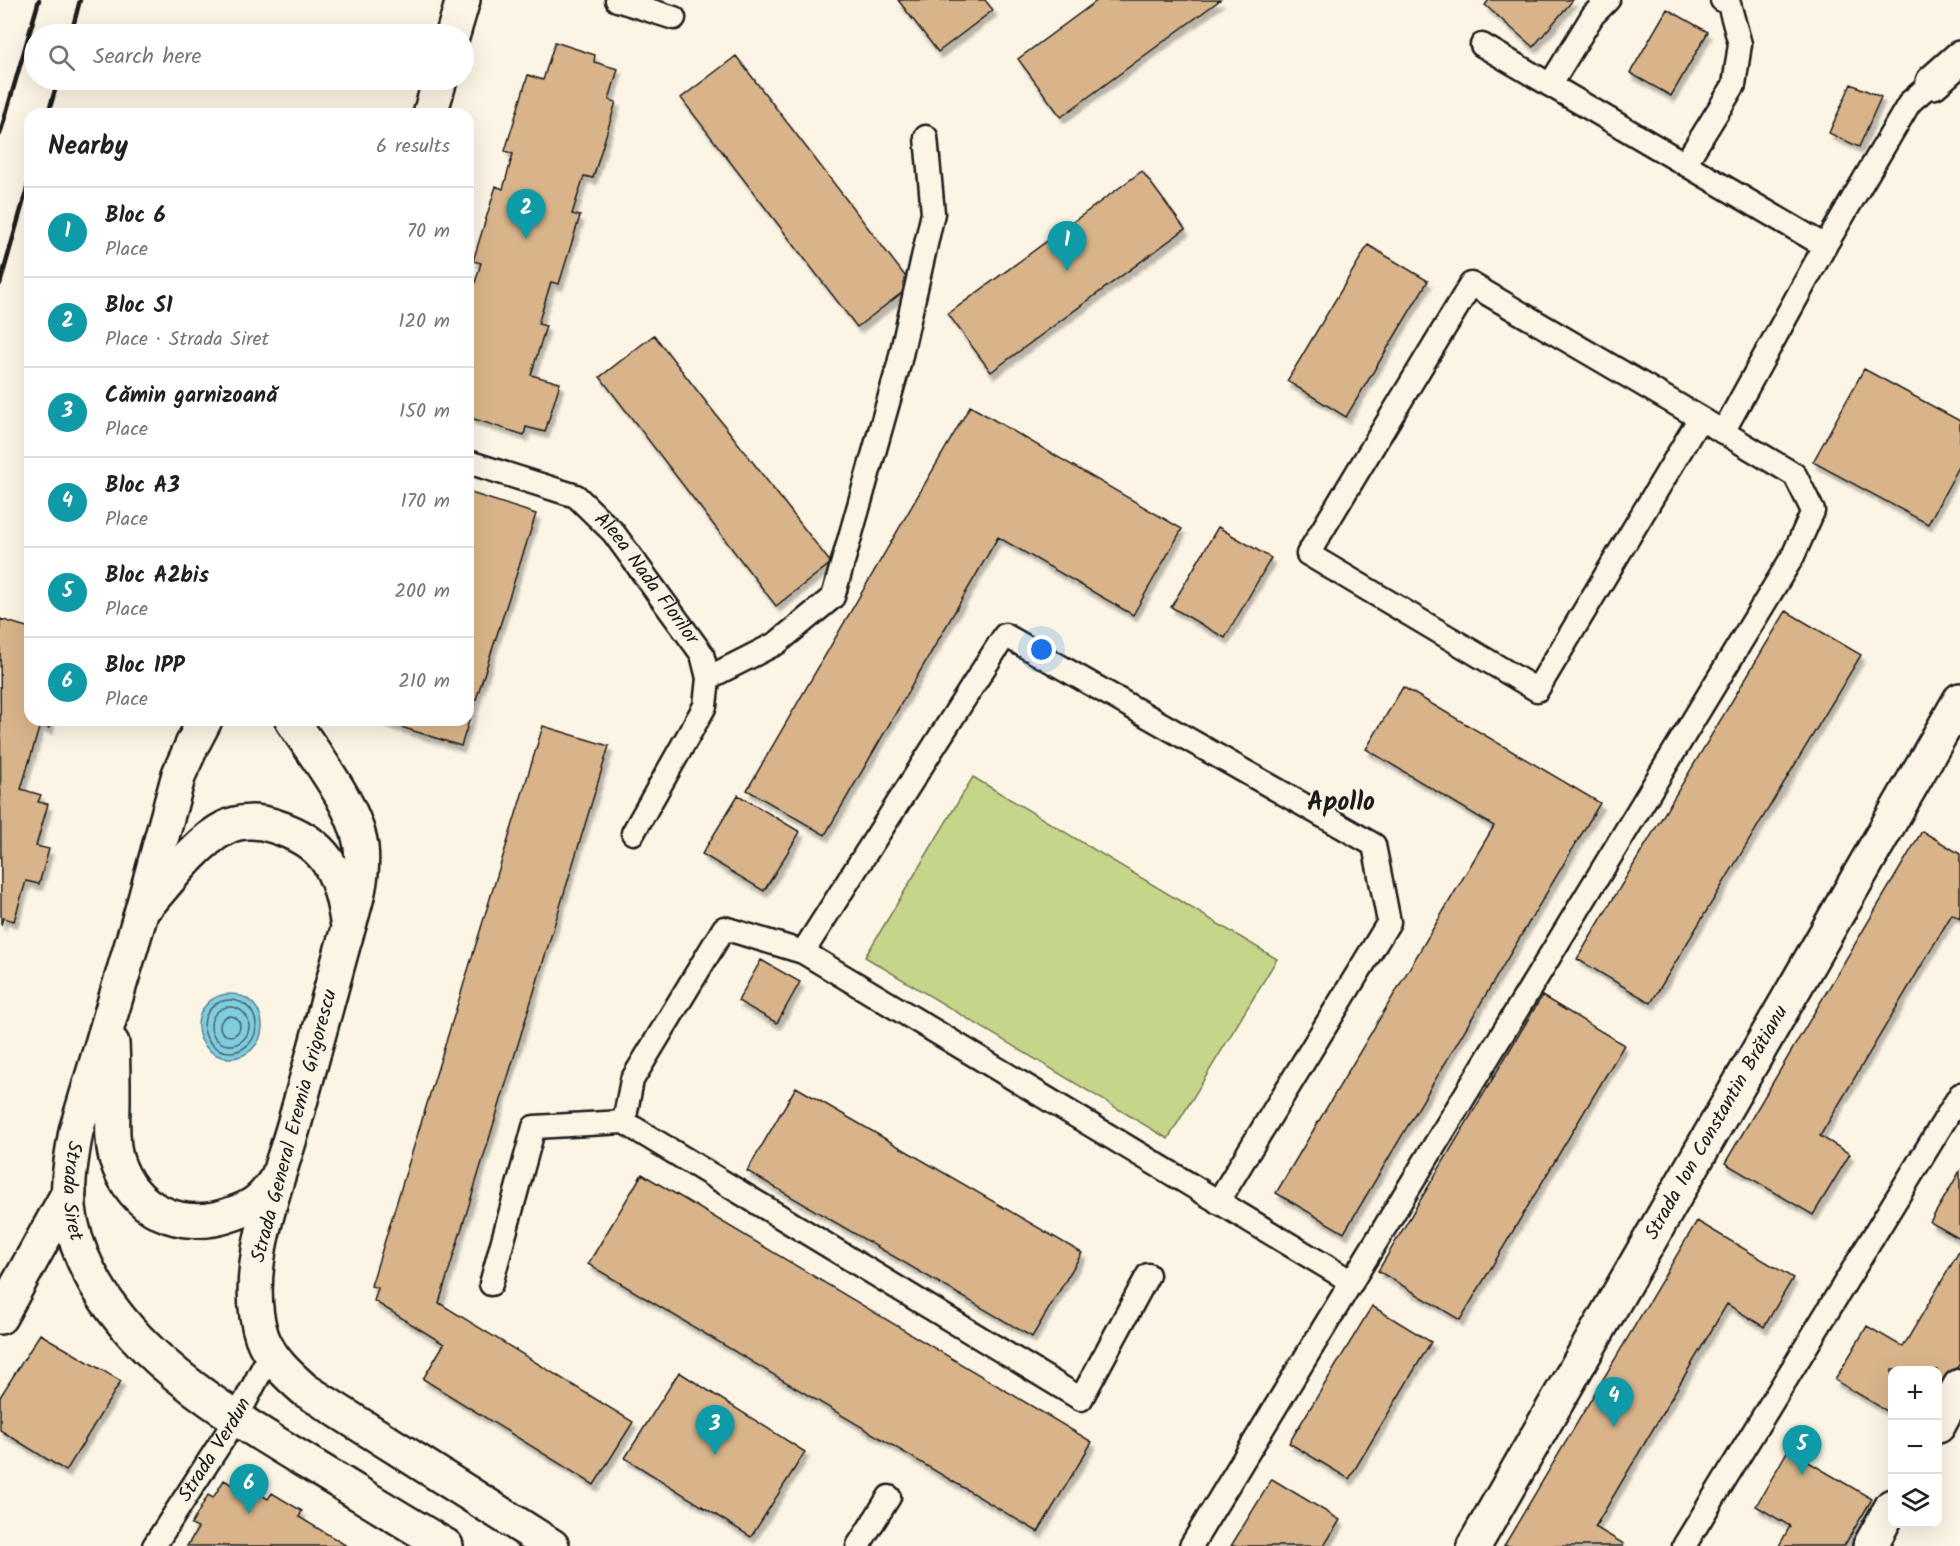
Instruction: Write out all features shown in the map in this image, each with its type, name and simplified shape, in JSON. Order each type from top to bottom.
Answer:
[{"type":"street","points":[[456,24],[463,0]]},
{"type":"street","points":[[1933,82],[1960,58]]},
{"type":"street","points":[[432,108],[437,90]]},
{"type":"street","name":"Strada Ion Constantin Brătianu","points":[[1473,1546],[1960,700]]},
{"type":"street","name":"Strada Siret","points":[[203,726],[179,774],[142,910],[76,1131],[70,1163],[70,1219],[77,1244],[91,1276],[112,1309],[178,1376],[236,1419]]},
{"type":"street","name":"Strada General Eremia Grigorescu","points":[[296,726],[346,807],[360,846],[359,887],[264,1226],[256,1275],[256,1301],[263,1339],[282,1370],[304,1390],[552,1546]]},
{"type":"street","name":"Strada Siret","points":[[142,910],[211,836],[227,826],[247,822],[258,823],[290,831],[310,841],[325,857],[343,894],[348,929]]},
{"type":"street","name":"Strada Siret","points":[[112,1013],[113,1128],[116,1155],[124,1178],[147,1205],[165,1215],[181,1219],[201,1221],[222,1218],[260,1200],[280,1174]]},
{"type":"street","points":[[4,1302],[69,1192]]},
{"type":"street","points":[[1941,1420],[1960,1386]]},
{"type":"street","points":[[236,1419],[446,1546]]},
{"type":"street","points":[[1870,1546],[1888,1515]]},
{"type":"lane","points":[[616,0],[674,18]]},
{"type":"lane","points":[[1550,85],[1593,15],[1608,0]]},
{"type":"lane","points":[[1685,164],[1734,85],[1740,44],[1729,4],[1722,0]]},
{"type":"lane","points":[[1482,45],[1825,246]]},
{"type":"lane","points":[[1723,432],[1825,246],[1910,102],[1933,82]]},
{"type":"lane","points":[[708,678],[777,643],[833,597],[899,364],[933,213],[926,136]]},
{"type":"lane","points":[[1191,1546],[1793,556],[1813,511],[1795,476],[1700,418],[1471,284],[1308,554],[1537,690],[1700,418]]},
{"type":"lane","name":"Aleea Nada Florilor","points":[[474,464],[576,496],[613,532],[702,654],[708,678],[705,706],[633,833]]},
{"type":"lane","points":[[803,952],[1005,635],[1374,845],[1389,922],[1218,1202]]},
{"type":"lane","points":[[624,1122],[632,1080],[724,928],[803,952],[1352,1282]]},
{"type":"lane","points":[[1684,1546],[1960,1095]]},
{"type":"lane","points":[[491,1284],[534,1127],[624,1122],[1081,1399],[1148,1275]]},
{"type":"lane","name":"Strada Verdun","points":[[154,1546],[236,1419],[271,1352]]},
{"type":"lane","points":[[858,1546],[889,1497]]},
{"type":"green space","points":[[973,777],[1277,959],[1168,1139],[865,957]]},
{"type":"water","points":[[224,994],[236,994],[253,1003],[260,1014],[262,1026],[260,1038],[253,1049],[236,1058],[224,1058],[212,1053],[203,1044],[198,1032],[198,1020],[203,1008],[212,999]]},
{"type":"building","points":[[898,0],[985,0],[993,10],[938,52]]},
{"type":"building","points":[[1098,0],[1220,0],[1061,117],[1018,59]]},
{"type":"building","points":[[1489,0],[1573,0],[1533,47],[1485,5]]},
{"type":"building","points":[[1667,9],[1708,32],[1671,96],[1630,73]]},
{"type":"building","points":[[555,42],[595,55],[594,62],[618,69],[609,100],[616,102],[593,178],[584,176],[572,214],[580,216],[559,284],[551,282],[538,324],[546,326],[531,375],[560,383],[545,432],[526,427],[524,435],[474,419],[474,286],[481,263],[474,261],[474,258],[496,186],[503,189],[513,154],[505,151],[528,75],[543,80]]},
{"type":"building","points":[[736,56],[912,285],[857,327],[681,98]]},
{"type":"building","points":[[1851,84],[1881,97],[1859,147],[1829,133]]},
{"type":"building","points":[[1142,171],[1185,229],[991,372],[948,314]]},
{"type":"building","points":[[1368,245],[1428,281],[1346,417],[1287,381]]},
{"type":"building","points":[[654,335],[831,563],[776,606],[600,377]]},
{"type":"building","points":[[1864,369],[1960,421],[1960,465],[1928,524],[1813,462]]},
{"type":"building","points":[[970,406],[1182,529],[1133,615],[998,537],[825,835],[747,790]]},
{"type":"building","points":[[474,494],[536,514],[474,706]]},
{"type":"building","points":[[1218,527],[1271,558],[1225,638],[1171,607]]},
{"type":"building","points":[[1786,611],[1861,655],[1651,1003],[1577,959]]},
{"type":"building","points":[[0,619],[24,626],[24,726],[40,726],[21,789],[41,795],[38,802],[48,804],[36,846],[49,849],[39,884],[26,881],[14,921],[3,918],[1,925]]},
{"type":"building","points":[[1403,687],[1600,803],[1344,1233],[1276,1193],[1494,826],[1366,749]]},
{"type":"building","points":[[398,726],[467,726],[461,746]]},
{"type":"building","points":[[543,726],[609,746],[439,1303],[633,1422],[594,1485],[423,1379],[444,1344],[374,1301],[378,1288],[371,1286]]},
{"type":"building","points":[[738,795],[800,832],[764,891],[702,854]]},
{"type":"building","points":[[1922,831],[1960,854],[1960,919],[1952,914],[1820,1136],[1850,1154],[1813,1215],[1725,1163]]},
{"type":"building","points":[[761,960],[800,982],[777,1023],[738,1001]]},
{"type":"building","points":[[1542,996],[1624,1045],[1460,1320],[1378,1271]]},
{"type":"building","points":[[796,1087],[1082,1253],[1032,1337],[747,1171]]},
{"type":"building","points":[[1960,1171],[1960,1239],[1930,1222]]},
{"type":"building","points":[[642,1174],[1092,1442],[1038,1532],[588,1264]]},
{"type":"building","points":[[1697,1221],[1793,1278],[1764,1327],[1727,1304],[1595,1527],[1624,1544],[1623,1546],[1504,1546]]},
{"type":"building","points":[[1960,1250],[1960,1362],[1942,1393],[1942,1366],[1888,1366],[1888,1412],[1835,1380],[1867,1326],[1903,1347]]},
{"type":"building","points":[[1372,1306],[1431,1342],[1349,1479],[1289,1443]]},
{"type":"building","points":[[40,1334],[121,1381],[66,1471],[0,1430],[0,1397]]},
{"type":"building","points":[[679,1372],[805,1452],[751,1537],[625,1458]]},
{"type":"building","points":[[1788,1450],[1872,1499],[1844,1546],[1779,1546],[1790,1526],[1756,1506]]},
{"type":"building","points":[[1272,1479],[1340,1520],[1324,1546],[1231,1546]]},
{"type":"building","points":[[224,1480],[250,1496],[254,1490],[268,1499],[272,1493],[302,1511],[299,1517],[347,1546],[187,1546],[198,1528],[191,1525],[208,1495],[213,1498]]},
{"type":"railway","points":[[32,24],[39,0]]},
{"type":"railway","points":[[74,24],[80,0]]},
{"type":"railway","points":[[0,134],[24,52]]},
{"type":"railway","points":[[50,108],[55,90]]},
{"type":"railway","points":[[0,284],[24,199]]},
{"type":"place","name":"Bloc S1","points":[[526,239]]},
{"type":"place","name":"Bloc 6","points":[[1067,271]]},
{"type":"place","name":"Bloc A3","points":[[1614,1427]]},
{"type":"place","name":"Cămin garnizoană","points":[[715,1455]]},
{"type":"place","name":"Bloc A2bis","points":[[1802,1475]]},
{"type":"place","name":"Bloc 1PP","points":[[249,1514]]},
{"type":"district","name":"Apollo","points":[[1341,803]]}]
